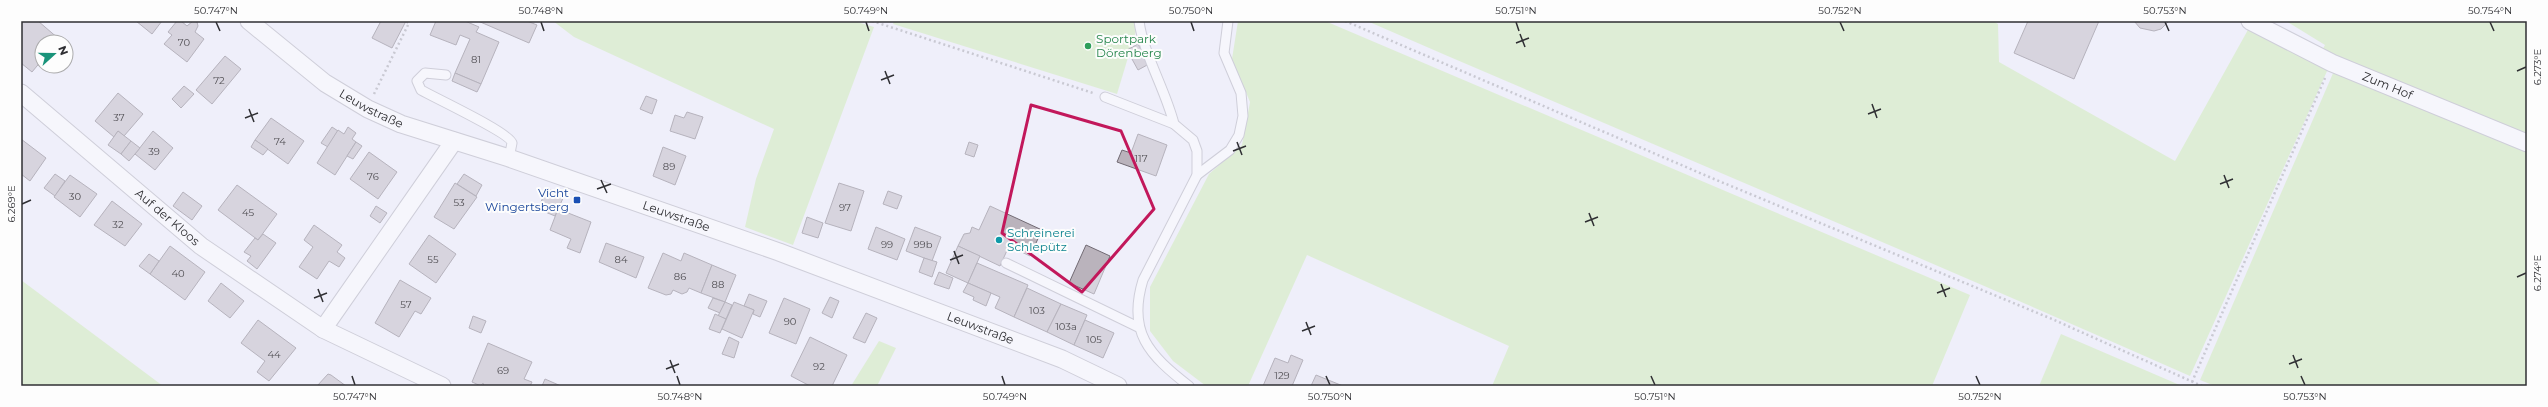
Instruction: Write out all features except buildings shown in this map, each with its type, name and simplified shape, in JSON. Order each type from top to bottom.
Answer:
[{"type":"street","name":"Leuwstraße","points":[[249,21],[300,64],[355,102],[401,124],[508,158],[764,246],[1062,359],[1118,386]]},
{"type":"street","name":"Zum Hof","points":[[2250,21],[2332,63],[2527,143]]},
{"type":"street","name":"Auf der Kloos","points":[[21,93],[201,246],[323,329],[442,386]]},
{"type":"street","points":[[323,329],[454,141]]},
{"type":"lane","points":[[1139,21],[1145,44],[1170,106],[1174,124]]},
{"type":"lane","points":[[1189,386],[1154,355],[1138,327],[1137,298],[1143,280],[1197,175],[1230,150],[1239,135],[1243,116],[1242,99],[1224,53],[1228,21]]},
{"type":"lane","points":[[446,75],[425,73],[417,81],[418,86],[421,90],[454,109],[506,134],[512,143],[508,158]]},
{"type":"lane","points":[[1105,98],[1174,124],[1193,140],[1197,151],[1197,175]]},
{"type":"lane","points":[[1006,263],[1138,327]]},
{"type":"path","points":[[377,87],[409,23],[406,21]]},
{"type":"path","points":[[872,21],[1105,98]]},
{"type":"path","points":[[1345,21],[1721,182],[2052,319],[2202,386]]},
{"type":"path","points":[[2192,382],[2332,63]]},
{"type":"highlighted area","points":[[1031,105],[1121,131],[1154,209],[1082,292],[1002,233]]},
{"type":"green space","points":[[553,21],[854,21],[874,27],[793,245],[745,227],[756,179],[774,129],[574,37]]},
{"type":"green space","points":[[894,21],[1139,21],[1117,94],[893,24]]},
{"type":"green space","points":[[1238,21],[1325,21],[1970,295],[1932,386],[1492,386],[1509,346],[1307,255],[1248,386],[1206,386],[1173,361],[1150,331],[1150,287],[1209,174],[1242,145],[1250,102],[1232,59]]},
{"type":"green space","points":[[1367,21],[1993,21],[1998,24],[1999,62],[2175,161],[2249,28],[2328,69],[2190,376],[1985,286]]},
{"type":"green space","points":[[2286,21],[2527,21],[2527,138],[2321,52],[2325,45]]},
{"type":"green space","points":[[2334,71],[2527,152],[2527,386],[2215,386],[2200,380]]},
{"type":"green space","points":[[21,280],[163,386],[21,386]]},
{"type":"green space","points":[[2061,334],[2182,386],[2039,386]]},
{"type":"green space","points":[[879,341],[896,348],[877,386],[851,386]]},
{"type":"place","name":"Sportpark Dörenberg","points":[[1088,46]]},
{"type":"place","name":"Vicht Wingertsberg","points":[[577,200]]},
{"type":"place","name":"Schreinerei Schlepütz","points":[[999,240]]}]
